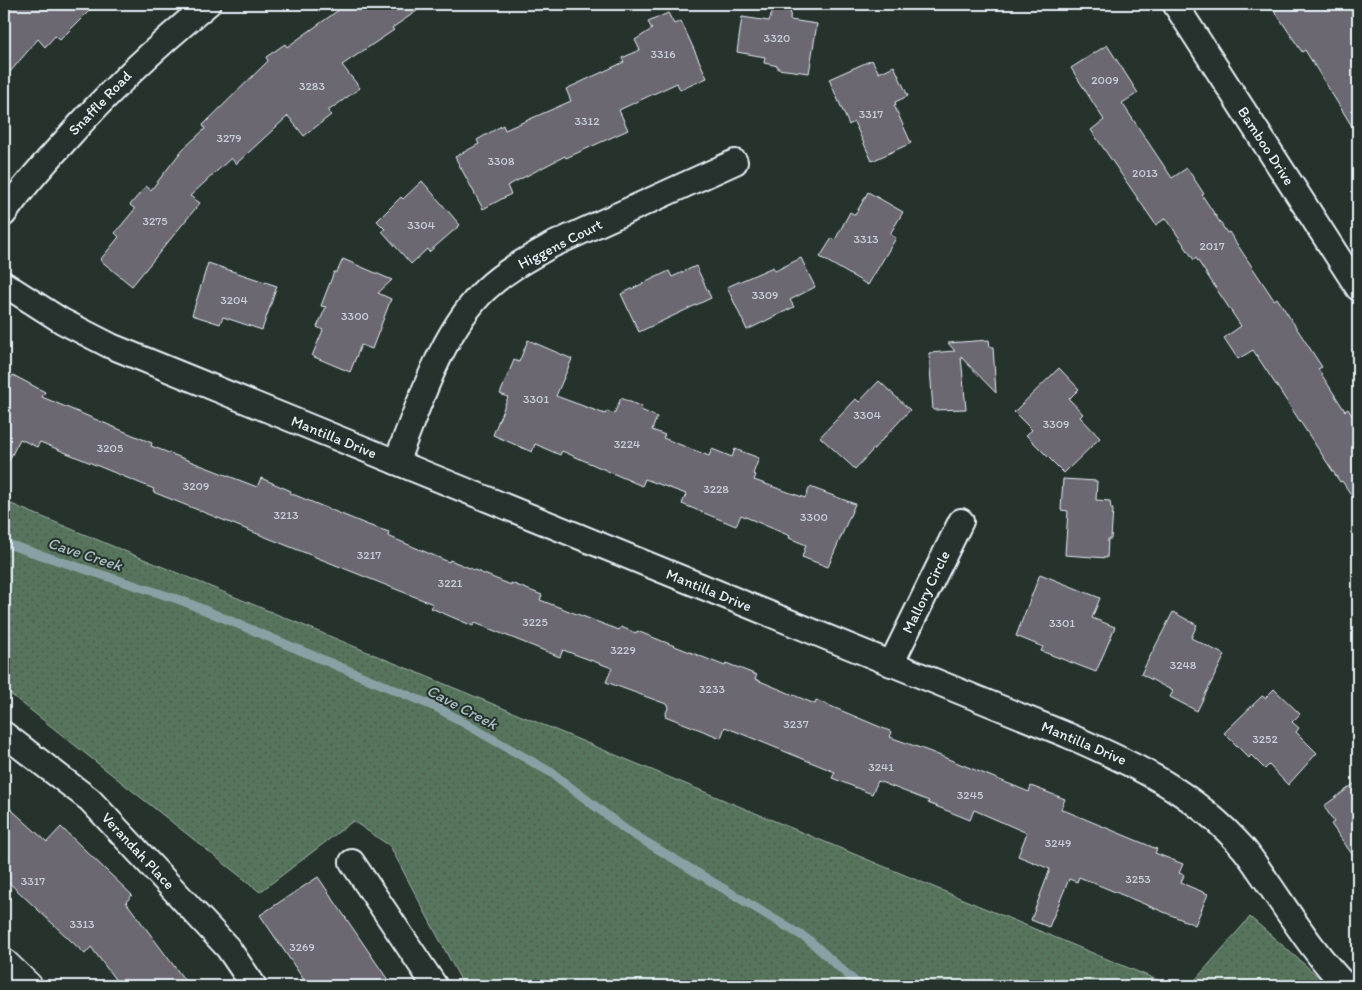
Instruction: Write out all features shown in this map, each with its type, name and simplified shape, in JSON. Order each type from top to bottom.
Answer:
[{"type":"street","name":"Snaffle Road","points":[[4,214],[20,190],[83,120],[131,71],[178,28],[208,4]]},
{"type":"street","name":"Bamboo Drive","points":[[1175,4],[1358,288]]},
{"type":"street","name":"Higgens Court","points":[[396,462],[432,375],[452,335],[468,309],[485,290],[525,260],[552,245],[735,162]]},
{"type":"street","name":"Mantilla Drive","points":[[4,284],[62,321],[111,346],[1067,735],[1129,762],[1171,786],[1209,814],[1244,850],[1315,949],[1346,986]]},
{"type":"street","name":"Mallory Circle","points":[[891,664],[961,521]]},
{"type":"street","name":"Verandah Place","points":[[4,734],[90,800],[228,948],[254,986]]},
{"type":"street","points":[[352,862],[435,986]]},
{"type":"street","points":[[4,963],[28,986]]},
{"type":"green space","points":[[4,501],[1172,986],[464,986],[390,846],[353,821],[260,892],[4,689]]},
{"type":"green space","points":[[1250,917],[1329,986],[1190,986]]},
{"type":"building","points":[[4,4],[96,4],[60,40],[55,36],[45,47],[38,39],[4,79]]},
{"type":"building","points":[[347,4],[427,4],[392,28],[394,30],[342,65],[360,88],[328,111],[331,115],[304,136],[288,116],[236,164],[231,158],[190,196],[200,203],[132,286],[100,260],[119,237],[115,233],[135,209],[130,205],[146,186],[151,190],[183,149],[205,129],[203,125],[268,61],[266,57],[285,44],[287,47]]},
{"type":"building","points":[[775,4],[791,4],[790,20],[817,24],[809,73],[778,69],[778,66],[764,63],[765,57],[737,52],[742,17],[769,21]]},
{"type":"building","points":[[1270,4],[1358,4],[1358,136],[1305,50],[1302,52]]},
{"type":"building","points":[[668,13],[674,24],[681,21],[707,78],[680,90],[677,83],[619,110],[628,130],[566,158],[565,156],[507,186],[511,194],[483,209],[455,157],[479,144],[477,140],[503,125],[505,130],[571,101],[566,89],[624,62],[622,58],[640,50],[635,40],[652,29],[648,22]]},
{"type":"building","points":[[1107,45],[1138,93],[1122,103],[1172,178],[1187,168],[1227,233],[1229,232],[1274,300],[1277,298],[1322,367],[1318,369],[1345,411],[1348,409],[1358,425],[1358,505],[1342,481],[1340,482],[1253,350],[1238,359],[1224,338],[1241,326],[1196,258],[1194,260],[1166,218],[1156,225],[1091,130],[1104,120],[1071,68]]},
{"type":"building","points":[[872,60],[879,73],[894,66],[908,96],[895,102],[896,105],[894,105],[911,143],[872,161],[854,122],[849,125],[829,79]]},
{"type":"building","points":[[422,181],[460,225],[429,252],[427,249],[411,264],[382,231],[385,229],[377,221],[401,197],[403,199]]},
{"type":"building","points":[[868,192],[903,212],[890,234],[896,238],[868,285],[820,257],[832,238],[835,240],[850,212],[855,215]]},
{"type":"building","points":[[801,258],[815,287],[790,300],[794,307],[747,330],[727,287],[773,267],[775,271]]},
{"type":"building","points":[[343,259],[392,280],[378,293],[391,299],[372,349],[361,345],[350,372],[312,356],[323,330],[317,327],[326,307],[321,306],[334,272],[337,272]]},
{"type":"building","points":[[208,263],[277,286],[262,330],[223,317],[220,324],[192,315]]},
{"type":"building","points":[[696,266],[711,298],[639,332],[621,294],[669,271],[672,277]]},
{"type":"building","points":[[528,340],[572,359],[556,396],[605,414],[607,411],[614,414],[621,398],[642,407],[641,410],[657,417],[652,430],[665,435],[663,438],[709,456],[712,449],[732,457],[735,449],[759,458],[753,474],[756,475],[754,480],[805,498],[810,487],[855,504],[828,567],[802,557],[806,545],[741,515],[736,526],[682,504],[686,494],[645,479],[642,486],[562,451],[560,455],[535,444],[532,452],[493,435],[508,397],[500,394],[514,360],[519,362]]},
{"type":"building","points":[[989,340],[990,347],[993,347],[996,393],[961,357],[966,409],[933,410],[929,353],[955,351],[948,343]]},
{"type":"building","points":[[1059,368],[1079,389],[1069,399],[1083,414],[1080,417],[1100,438],[1064,473],[1026,435],[1032,430],[1014,412]]},
{"type":"building","points":[[4,375],[11,378],[13,375],[45,392],[42,397],[152,443],[151,446],[257,487],[261,478],[291,491],[290,493],[389,532],[388,536],[449,562],[450,560],[511,585],[511,583],[542,595],[540,600],[619,630],[621,627],[636,633],[637,631],[725,666],[726,663],[757,675],[755,679],[815,704],[816,700],[892,732],[890,737],[1029,792],[1031,786],[1065,799],[1061,809],[1157,849],[1155,853],[1183,864],[1179,873],[1184,875],[1181,883],[1208,894],[1195,925],[1079,877],[1077,882],[1069,879],[1049,927],[1031,920],[1050,869],[1018,856],[1027,833],[974,810],[970,820],[878,781],[872,794],[832,778],[835,772],[725,727],[721,738],[665,716],[669,705],[606,682],[612,668],[563,650],[560,657],[475,623],[473,626],[431,608],[433,604],[153,492],[154,489],[40,442],[37,447],[20,439],[4,470]]},
{"type":"building","points":[[879,381],[910,410],[855,469],[820,437],[856,399],[859,402]]},
{"type":"building","points":[[1063,479],[1097,481],[1096,500],[1110,501],[1111,509],[1113,509],[1111,539],[1108,539],[1107,558],[1065,555],[1068,511],[1061,510]]},
{"type":"building","points":[[1040,574],[1100,598],[1092,618],[1115,627],[1096,672],[1041,651],[1043,647],[1016,636]]},
{"type":"building","points":[[1173,612],[1197,625],[1191,638],[1225,655],[1197,711],[1170,697],[1173,691],[1141,674]]},
{"type":"building","points":[[1274,689],[1300,714],[1292,722],[1299,728],[1296,732],[1317,753],[1288,785],[1269,765],[1265,769],[1251,755],[1249,758],[1224,733],[1262,696],[1265,698]]},
{"type":"building","points":[[1358,781],[1358,863],[1331,824],[1334,822],[1324,806]]},
{"type":"building","points":[[4,803],[47,842],[61,827],[132,895],[126,902],[189,986],[120,986],[91,947],[85,954],[4,878]]},
{"type":"building","points":[[318,877],[392,986],[308,986],[260,915]]},
{"type":"waterway","name":"Cave Creek","points":[[4,543],[183,601],[438,708],[552,773],[626,830],[809,940],[860,986]]}]
